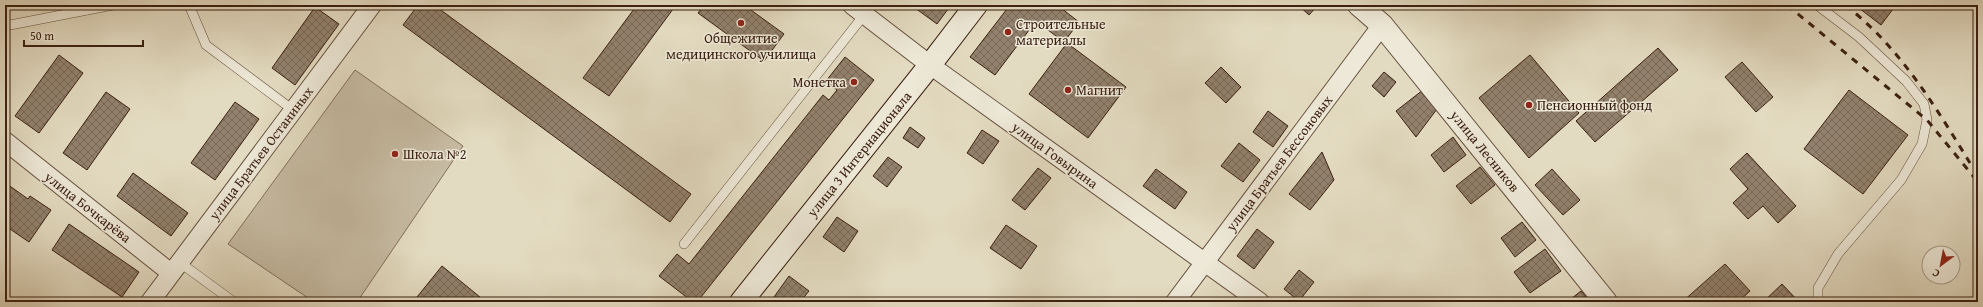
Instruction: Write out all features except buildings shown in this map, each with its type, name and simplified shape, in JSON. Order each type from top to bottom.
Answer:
[{"type":"street","name":"улица Братьев Останиных","points":[[150,302],[372,5]]},
{"type":"street","name":"улица 3 Интернационала","points":[[741,302],[976,5]]},
{"type":"street","name":"улица Лесников","points":[[1359,5],[1382,25],[1606,302]]},
{"type":"street","name":"улица Говырина","points":[[858,10],[930,65],[1260,302]]},
{"type":"street","name":"улица Братьев Бессоновых","points":[[1175,302],[1382,25]]},
{"type":"street","name":"улица Бочкарёва","points":[[5,141],[175,267]]},
{"type":"lane","points":[[5,26],[113,5]]},
{"type":"lane","points":[[189,5],[206,45],[293,110]]},
{"type":"lane","points":[[1817,5],[1859,37],[1906,81],[1924,104],[1927,120],[1922,144],[1902,180],[1838,254],[1818,288],[1818,302]]},
{"type":"lane","points":[[684,244],[858,10]]},
{"type":"lane","points":[[175,267],[234,302]]},
{"type":"shaded area","points":[[355,70],[463,146],[357,302],[314,302],[228,244]]},
{"type":"railway","points":[[1787,5],[1927,120],[1978,182]]},
{"type":"railway","points":[[1845,5],[1882,39],[1915,78],[1970,163]]},
{"type":"place","name":"Общежитие медицинского училища","points":[[741,23]]},
{"type":"place","name":"Строительные материалы","points":[[1008,32]]},
{"type":"place","name":"Монетка","points":[[854,82]]},
{"type":"place","name":"Магнит","points":[[1068,90]]},
{"type":"place","name":"Пенсионный фонд","points":[[1529,105]]},
{"type":"place","name":"Школа №2","points":[[395,154]]}]
